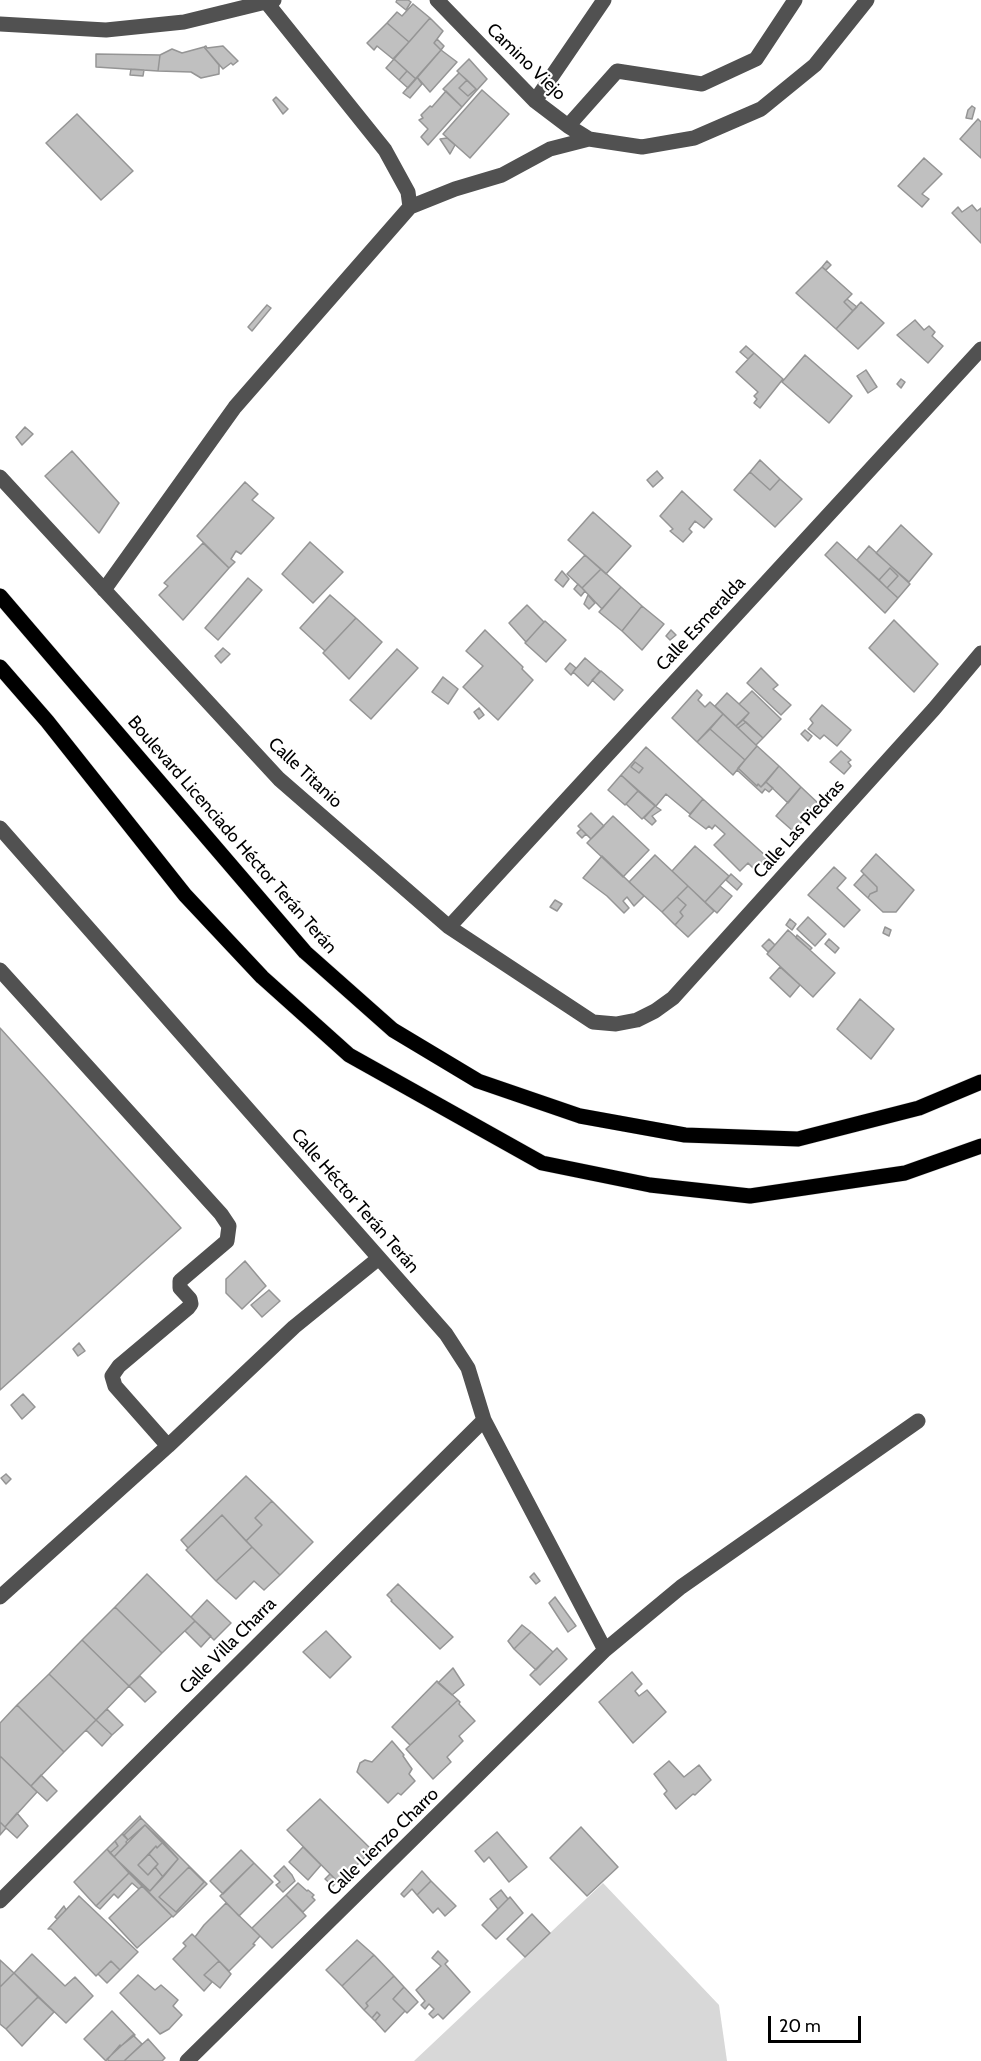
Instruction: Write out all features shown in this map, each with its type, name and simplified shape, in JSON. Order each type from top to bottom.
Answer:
[{"type":"main road","name":"Boulevard Licenciado Héctor Terán Terán","points":[[0,596],[304,952],[393,1030],[478,1081],[580,1116],[685,1135],[798,1138],[919,1108],[981,1082]]},
{"type":"main road","points":[[0,667],[47,721],[185,895],[262,977],[349,1055],[542,1163],[650,1185],[750,1196],[905,1173],[981,1146]]},
{"type":"street","name":"Camino Viejo","points":[[436,0],[535,101],[568,126],[589,138],[642,147],[694,138],[761,109],[815,65],[867,0]]},
{"type":"street","points":[[535,101],[604,0]]},
{"type":"street","points":[[568,126],[617,71],[702,84],[756,59],[795,0]]},
{"type":"street","points":[[0,24],[106,30],[184,22],[271,2],[385,150],[408,192],[410,207]]},
{"type":"street","points":[[104,590],[236,407],[410,207],[455,189],[502,175],[550,149],[589,138]]},
{"type":"street","name":"Calle Esmeralda","points":[[449,927],[981,348]]},
{"type":"street","name":"Calle Titanio","points":[[0,477],[279,779],[449,927],[593,1022],[616,1024],[637,1020]]},
{"type":"street","name":"Calle Las Piedras","points":[[637,1020],[673,998],[934,709],[981,653]]},
{"type":"street","name":"Calle Héctor Terán Terán","points":[[0,828],[446,1334],[468,1368],[483,1420],[605,1650]]},
{"type":"street","points":[[0,970],[221,1214],[229,1226],[227,1241],[180,1281],[180,1288],[190,1299],[191,1304],[188,1308],[119,1366],[112,1376],[115,1386],[168,1446]]},
{"type":"street","points":[[0,1597],[168,1446],[294,1327],[379,1258]]},
{"type":"street","name":"Calle Villa Charra","points":[[0,1901],[483,1420]]},
{"type":"street","name":"Calle Lienzo Charro","points":[[187,2061],[605,1650],[681,1587],[918,1421]]},
{"type":"shaded area","points":[[603,1883],[719,2005],[727,2061],[414,2061]]},
{"type":"building","points":[[397,0],[411,2],[406,10],[396,2]]},
{"type":"building","points":[[413,4],[430,18],[409,42],[387,23],[397,12],[402,16]]},
{"type":"building","points":[[430,18],[443,31],[434,43],[441,50],[416,79],[394,59]]},
{"type":"building","points":[[387,23],[409,42],[393,59],[377,46],[374,50],[367,43]]},
{"type":"building","points":[[437,39],[444,46],[441,50],[434,43]]},
{"type":"building","points":[[223,46],[238,61],[223,69],[204,47],[207,48]]},
{"type":"building","points":[[204,47],[219,65],[219,74],[201,78],[191,72],[158,71],[160,55],[172,49],[182,53]]},
{"type":"building","points":[[441,50],[457,62],[430,92],[417,77]]},
{"type":"building","points":[[96,54],[160,55],[158,71],[96,67]]},
{"type":"building","points":[[394,59],[407,71],[399,80],[386,68]]},
{"type":"building","points":[[469,59],[487,79],[477,90],[457,71]]},
{"type":"building","points":[[131,69],[144,70],[143,76],[130,75]]},
{"type":"building","points":[[407,71],[416,79],[408,88],[399,80]]},
{"type":"building","points":[[459,73],[467,80],[459,88],[468,96],[477,90],[462,107],[443,89]]},
{"type":"building","points":[[417,77],[422,84],[410,98],[403,93]]},
{"type":"building","points":[[467,80],[476,89],[468,96],[459,88]]},
{"type":"building","points":[[482,90],[509,114],[470,158],[443,134]]},
{"type":"building","points":[[446,91],[462,107],[428,145],[421,137],[428,129],[419,120],[423,118],[421,115],[430,106],[432,107]]},
{"type":"building","points":[[276,97],[288,109],[283,114],[273,100]]},
{"type":"building","points":[[972,106],[975,108],[972,119],[966,118],[968,110]]},
{"type":"building","points":[[77,114],[133,171],[101,200],[46,143]]},
{"type":"building","points":[[978,119],[981,122],[981,158],[960,139]]},
{"type":"building","points":[[447,138],[455,145],[450,154],[440,139]]},
{"type":"building","points":[[924,158],[942,174],[922,194],[929,199],[922,207],[898,186]]},
{"type":"building","points":[[972,205],[977,211],[981,208],[981,243],[952,213],[958,207],[962,212]]},
{"type":"building","points":[[827,261],[831,265],[826,270],[822,267]]},
{"type":"building","points":[[822,267],[852,294],[844,302],[853,311],[836,329],[796,293]]},
{"type":"building","points":[[847,299],[857,307],[853,311],[844,302]]},
{"type":"building","points":[[861,302],[884,323],[858,349],[836,329]]},
{"type":"building","points":[[267,305],[271,308],[252,331],[248,327]]},
{"type":"building","points":[[915,320],[924,330],[929,326],[935,332],[932,336],[943,346],[928,363],[897,335]]},
{"type":"building","points":[[746,346],[754,353],[748,359],[740,352]]},
{"type":"building","points":[[754,353],[783,379],[760,408],[754,403],[757,399],[754,396],[758,392],[736,372]]},
{"type":"building","points":[[805,355],[852,396],[829,423],[782,382]]},
{"type":"building","points":[[866,370],[877,387],[868,393],[857,376]]},
{"type":"building","points":[[901,379],[905,382],[901,388],[897,384]]},
{"type":"building","points":[[25,427],[33,434],[22,445],[16,437]]},
{"type":"building","points":[[72,451],[119,503],[99,533],[45,476]]},
{"type":"building","points":[[760,460],[780,479],[770,490],[750,472]]},
{"type":"building","points":[[657,471],[663,478],[653,487],[647,480]]},
{"type":"building","points":[[750,472],[770,490],[780,479],[802,499],[775,527],[734,490]]},
{"type":"building","points":[[245,482],[258,494],[252,500],[274,518],[241,554],[236,551],[231,559],[235,562],[229,568],[197,536]]},
{"type":"building","points":[[682,491],[712,519],[704,528],[695,521],[689,529],[692,532],[683,542],[670,531],[673,529],[660,516]]},
{"type":"building","points":[[593,512],[631,546],[606,574],[568,540]]},
{"type":"building","points":[[901,525],[932,554],[909,582],[876,553]]},
{"type":"building","points":[[310,542],[343,572],[313,603],[282,574]]},
{"type":"building","points":[[837,542],[898,598],[885,613],[825,555]]},
{"type":"building","points":[[203,543],[229,568],[183,620],[159,595],[168,586],[164,583]]},
{"type":"building","points":[[869,546],[910,584],[898,598],[887,588],[898,576],[890,568],[879,580],[857,560]]},
{"type":"building","points":[[585,555],[601,569],[582,588],[567,574]]},
{"type":"building","points":[[890,568],[898,576],[887,588],[879,580]]},
{"type":"building","points":[[601,569],[621,587],[602,609],[582,588]]},
{"type":"building","points":[[562,571],[569,579],[563,587],[555,580]]},
{"type":"building","points":[[248,578],[262,590],[218,640],[205,628]]},
{"type":"building","points":[[578,584],[585,591],[581,596],[574,589]]},
{"type":"building","points":[[621,587],[642,606],[622,631],[599,612]]},
{"type":"building","points":[[330,595],[356,618],[325,651],[300,628]]},
{"type":"building","points":[[588,595],[595,603],[589,609],[584,604]]},
{"type":"building","points":[[527,605],[544,622],[526,642],[509,623]]},
{"type":"building","points":[[642,606],[664,624],[642,650],[622,631]]},
{"type":"building","points":[[356,618],[382,642],[349,679],[323,653]]},
{"type":"building","points":[[894,620],[938,664],[914,692],[869,648]]},
{"type":"building","points":[[545,621],[566,640],[546,662],[525,643]]},
{"type":"building","points":[[485,630],[533,680],[498,720],[463,687],[483,666],[466,651]]},
{"type":"building","points":[[671,630],[676,635],[670,640],[666,636]]},
{"type":"building","points":[[223,648],[230,654],[221,663],[215,656]]},
{"type":"building","points":[[397,649],[418,668],[371,719],[350,700]]},
{"type":"building","points":[[585,658],[600,671],[588,686],[573,672]]},
{"type":"building","points":[[570,663],[576,668],[571,675],[565,669]]},
{"type":"building","points":[[761,668],[778,685],[773,689],[791,705],[781,715],[747,683]]},
{"type":"building","points":[[601,671],[623,690],[614,700],[592,680]]},
{"type":"building","points":[[443,677],[458,689],[448,704],[432,692]]},
{"type":"building","points":[[697,690],[702,695],[698,700],[705,707],[710,702],[723,714],[697,742],[672,718]]},
{"type":"building","points":[[752,691],[781,719],[763,738],[743,720],[749,713],[739,704]]},
{"type":"building","points":[[727,693],[749,713],[736,726],[715,706]]},
{"type":"building","points":[[822,705],[851,730],[837,746],[824,735],[820,739],[808,729],[813,723],[810,719]]},
{"type":"building","points":[[479,708],[484,715],[479,719],[474,712]]},
{"type":"building","points":[[723,714],[757,746],[745,760],[710,729]]},
{"type":"building","points":[[743,720],[746,722],[738,728],[736,726]]},
{"type":"building","points":[[746,722],[763,738],[756,745],[738,728]]},
{"type":"building","points":[[710,729],[745,760],[733,775],[697,742]]},
{"type":"building","points":[[805,730],[812,736],[808,741],[801,734]]},
{"type":"building","points":[[757,746],[779,766],[761,787],[738,768]]},
{"type":"building","points":[[646,747],[703,799],[690,814],[666,794],[656,806],[621,775]],"holes":[[[635,762],[643,768],[639,773],[631,767]]]},
{"type":"building","points":[[841,751],[851,760],[848,762],[851,766],[844,774],[830,762]]},
{"type":"building","points":[[635,762],[643,768],[639,773],[631,767]]},
{"type":"building","points":[[779,766],[801,787],[788,803],[766,782]]},
{"type":"building","points":[[738,768],[757,786],[758,784],[761,787],[766,782],[773,788],[769,792],[765,789],[762,793],[737,770]]},
{"type":"building","points":[[621,775],[638,791],[625,805],[608,790]]},
{"type":"building","points":[[801,787],[819,804],[793,831],[776,816]]},
{"type":"building","points":[[638,791],[655,806],[642,819],[626,804]]},
{"type":"building","points":[[703,799],[767,857],[755,870],[748,863],[740,871],[714,845],[725,834],[715,825],[712,829],[709,826],[706,829],[689,816]]},
{"type":"building","points":[[655,806],[661,810],[652,816],[656,821],[652,825],[644,818]]},
{"type":"building","points":[[591,813],[604,826],[591,839],[578,826]]},
{"type":"building","points":[[613,816],[649,850],[623,877],[587,843]]},
{"type":"building","points":[[581,829],[586,834],[582,838],[577,833]]},
{"type":"building","points":[[695,846],[729,876],[705,902],[672,871]]},
{"type":"building","points":[[876,854],[914,890],[896,912],[883,912],[868,898],[870,894],[877,891],[877,887],[861,871]]},
{"type":"building","points":[[655,855],[688,886],[662,912],[629,882]]},
{"type":"building","points":[[602,856],[644,896],[634,906],[627,897],[623,901],[629,908],[624,913],[607,896],[583,878]]},
{"type":"building","points":[[834,867],[846,878],[837,888],[860,910],[844,927],[808,895]]},
{"type":"building","points":[[731,874],[742,884],[737,890],[726,880]]},
{"type":"building","points":[[864,874],[877,887],[877,891],[870,894],[868,898],[854,885]]},
{"type":"building","points":[[688,886],[714,911],[688,937],[675,925],[683,916],[680,912],[686,905],[677,897]]},
{"type":"building","points":[[720,886],[732,896],[717,913],[705,902]]},
{"type":"building","points":[[677,897],[686,905],[680,912],[683,916],[675,925],[662,912]]},
{"type":"building","points":[[555,900],[562,904],[557,911],[550,907]]},
{"type":"building","points":[[808,917],[826,934],[815,946],[797,929]]},
{"type":"building","points":[[790,919],[796,924],[792,930],[786,925]]},
{"type":"building","points":[[885,927],[891,930],[889,936],[883,933]]},
{"type":"building","points":[[788,930],[835,973],[813,997],[767,954]]},
{"type":"building","points":[[797,935],[812,948],[810,950],[796,938]]},
{"type":"building","points":[[769,939],[775,945],[768,952],[762,946]]},
{"type":"building","points":[[829,939],[839,948],[835,953],[825,944]]},
{"type":"building","points":[[780,967],[800,985],[790,997],[770,978]]},
{"type":"building","points":[[860,999],[894,1029],[871,1059],[837,1029]]},
{"type":"building","points":[[0,1028],[181,1228],[0,1390]]},
{"type":"building","points":[[245,1261],[266,1286],[242,1309],[226,1293],[226,1279]]},
{"type":"building","points":[[269,1290],[280,1301],[262,1317],[251,1305]]},
{"type":"building","points":[[79,1343],[85,1351],[78,1356],[73,1349]]},
{"type":"building","points":[[23,1394],[35,1407],[22,1419],[11,1405]]},
{"type":"building","points":[[6,1474],[11,1479],[6,1484],[1,1478]]},
{"type":"building","points":[[246,1476],[272,1501],[255,1518],[262,1525],[246,1541],[222,1515],[188,1548],[181,1540]]},
{"type":"building","points":[[272,1501],[313,1542],[280,1575],[246,1541],[262,1525],[255,1518]]},
{"type":"building","points":[[222,1515],[252,1547],[216,1581],[186,1550]]},
{"type":"building","points":[[252,1547],[280,1575],[264,1590],[254,1581],[236,1599],[216,1581]]},
{"type":"building","points":[[534,1573],[540,1581],[536,1584],[530,1577]]},
{"type":"building","points":[[147,1574],[195,1621],[162,1653],[115,1607]]},
{"type":"building","points":[[398,1584],[453,1637],[440,1649],[387,1595]]},
{"type":"building","points":[[555,1597],[576,1626],[568,1632],[549,1603]]},
{"type":"building","points":[[207,1600],[231,1623],[214,1640],[191,1617]]},
{"type":"building","points":[[115,1607],[162,1653],[129,1686],[82,1640]]},
{"type":"building","points":[[195,1621],[211,1636],[201,1647],[185,1631]]},
{"type":"building","points":[[522,1625],[531,1632],[514,1649],[508,1641]]},
{"type":"building","points":[[326,1631],[351,1657],[330,1678],[303,1652]]},
{"type":"building","points":[[531,1632],[553,1652],[536,1670],[514,1649]]},
{"type":"building","points":[[82,1640],[129,1686],[96,1720],[49,1674]]},
{"type":"building","points":[[557,1648],[567,1659],[540,1685],[530,1675]]},
{"type":"building","points":[[453,1668],[464,1685],[452,1695],[438,1683]]},
{"type":"building","points":[[632,1672],[642,1684],[635,1691],[639,1696],[647,1690],[666,1712],[633,1743],[599,1702]]},
{"type":"building","points":[[49,1674],[96,1720],[64,1752],[17,1705]]},
{"type":"building","points":[[140,1676],[156,1692],[145,1702],[129,1686]]},
{"type":"building","points":[[437,1681],[458,1700],[410,1745],[392,1727]]},
{"type":"building","points":[[458,1700],[475,1721],[459,1736],[463,1741],[447,1757],[451,1762],[433,1779],[406,1749]]},
{"type":"building","points":[[17,1705],[64,1752],[31,1786],[0,1756],[0,1723]]},
{"type":"building","points":[[107,1709],[123,1725],[112,1735],[96,1720]]},
{"type":"building","points":[[96,1720],[112,1735],[102,1746],[86,1730]]},
{"type":"building","points":[[392,1741],[404,1755],[412,1769],[409,1774],[415,1781],[401,1795],[398,1793],[388,1803],[357,1772],[360,1763],[365,1760],[372,1762]]},
{"type":"building","points":[[0,1756],[37,1792],[5,1827],[0,1822]]},
{"type":"building","points":[[669,1761],[684,1777],[699,1765],[711,1780],[676,1809],[664,1794],[667,1791],[654,1774]]},
{"type":"building","points":[[41,1775],[57,1791],[47,1801],[31,1786]]},
{"type":"building","points":[[320,1799],[372,1850],[339,1883],[287,1830]]},
{"type":"building","points":[[17,1813],[28,1826],[17,1838],[5,1827]]},
{"type":"building","points":[[140,1816],[141,1818],[124,1835],[122,1834]]},
{"type":"building","points":[[141,1818],[207,1884],[173,1917],[133,1876],[150,1891],[178,1859],[145,1825],[128,1840],[124,1835]],"holes":[[[189,1867],[204,1882],[176,1912],[159,1897]]]},
{"type":"building","points":[[0,1822],[6,1828],[0,1835]]},
{"type":"building","points":[[145,1825],[163,1842],[138,1865],[148,1875],[155,1867],[163,1877],[150,1891],[114,1857]]},
{"type":"building","points":[[581,1827],[618,1867],[587,1896],[550,1858]]},
{"type":"building","points":[[497,1832],[527,1867],[509,1882],[489,1857],[484,1862],[475,1851]]},
{"type":"building","points":[[122,1834],[128,1840],[127,1843],[114,1857],[110,1853],[118,1846],[115,1841]]},
{"type":"building","points":[[115,1841],[118,1846],[110,1853],[107,1849]]},
{"type":"building","points":[[163,1842],[178,1859],[163,1877],[155,1867],[158,1864],[149,1854]]},
{"type":"building","points":[[303,1847],[321,1865],[308,1880],[289,1862]]},
{"type":"building","points":[[107,1849],[129,1873],[96,1906],[74,1882]]},
{"type":"building","points":[[241,1850],[254,1863],[223,1894],[210,1881]]},
{"type":"building","points":[[149,1854],[158,1864],[148,1875],[138,1865]]},
{"type":"building","points":[[254,1863],[273,1882],[239,1916],[220,1896]]},
{"type":"building","points":[[284,1866],[295,1881],[283,1892],[276,1885],[280,1882],[274,1876]]},
{"type":"building","points":[[189,1867],[204,1882],[176,1912],[159,1897]]},
{"type":"building","points":[[422,1871],[431,1881],[417,1895],[412,1889],[404,1897],[401,1894]]},
{"type":"building","points":[[129,1873],[142,1886],[139,1889],[132,1883],[118,1898],[114,1894],[100,1909],[96,1906]]},
{"type":"building","points":[[330,1874],[337,1881],[333,1886],[325,1879]]},
{"type":"building","points":[[431,1881],[456,1906],[445,1916],[438,1908],[433,1913],[417,1895]]},
{"type":"building","points":[[298,1883],[314,1895],[312,1897],[315,1900],[303,1912],[286,1895]]},
{"type":"building","points":[[142,1886],[172,1916],[137,1948],[109,1918]]},
{"type":"building","points":[[501,1890],[508,1899],[498,1909],[490,1899]]},
{"type":"building","points":[[286,1895],[306,1916],[272,1948],[252,1928]]},
{"type":"building","points":[[79,1896],[138,1952],[120,1970],[111,1961],[96,1976],[51,1929],[48,1929]]},
{"type":"building","points":[[510,1897],[523,1913],[496,1939],[482,1925]]},
{"type":"building","points":[[226,1903],[260,1936],[253,1944],[255,1945],[229,1971],[195,1937]]},
{"type":"building","points":[[64,1906],[66,1910],[57,1919],[55,1917]]},
{"type":"building","points":[[532,1914],[550,1933],[525,1957],[507,1939]]},
{"type":"building","points":[[192,1934],[219,1961],[204,1975],[212,1982],[204,1991],[173,1959],[186,1946],[183,1943]]},
{"type":"building","points":[[357,1940],[374,1955],[342,1986],[326,1970]]},
{"type":"building","points":[[438,1951],[448,1961],[445,1964],[470,1992],[443,2019],[438,2014],[433,2018],[429,2014],[434,2009],[429,2004],[425,2009],[421,2005],[425,2001],[416,1990],[441,1966],[432,1958]]},
{"type":"building","points":[[32,1954],[65,1986],[75,1977],[93,1996],[66,2023],[14,1973]]},
{"type":"building","points":[[374,1955],[394,1976],[366,2003],[368,2006],[364,2010],[342,1986]]},
{"type":"building","points":[[0,1960],[14,1973],[0,1987]]},
{"type":"building","points":[[111,1961],[120,1970],[107,1983],[98,1974]]},
{"type":"building","points":[[219,1961],[231,1974],[220,1988],[204,1975]]},
{"type":"building","points":[[14,1973],[38,1997],[6,2029],[0,2024],[0,1987]]},
{"type":"building","points":[[138,1975],[155,1990],[161,1985],[178,2000],[173,2006],[182,2015],[169,2029],[160,2034],[120,1993]]},
{"type":"building","points":[[394,1976],[404,1987],[393,1999],[405,2011],[385,2032],[375,2021],[380,2015],[377,2012],[372,2018],[364,2010],[368,2006],[366,2003]]},
{"type":"building","points":[[404,1987],[418,2002],[407,2013],[393,1999]]},
{"type":"building","points":[[38,1997],[54,2012],[22,2046],[6,2029]]},
{"type":"building","points":[[112,2011],[135,2035],[120,2045],[106,2061],[84,2039]]},
{"type":"building","points":[[377,2012],[380,2015],[375,2021],[372,2018]]},
{"type":"building","points":[[133,2035],[142,2044],[124,2061],[107,2059]]},
{"type":"building","points":[[148,2039],[165,2058],[162,2061],[124,2061]]}]
